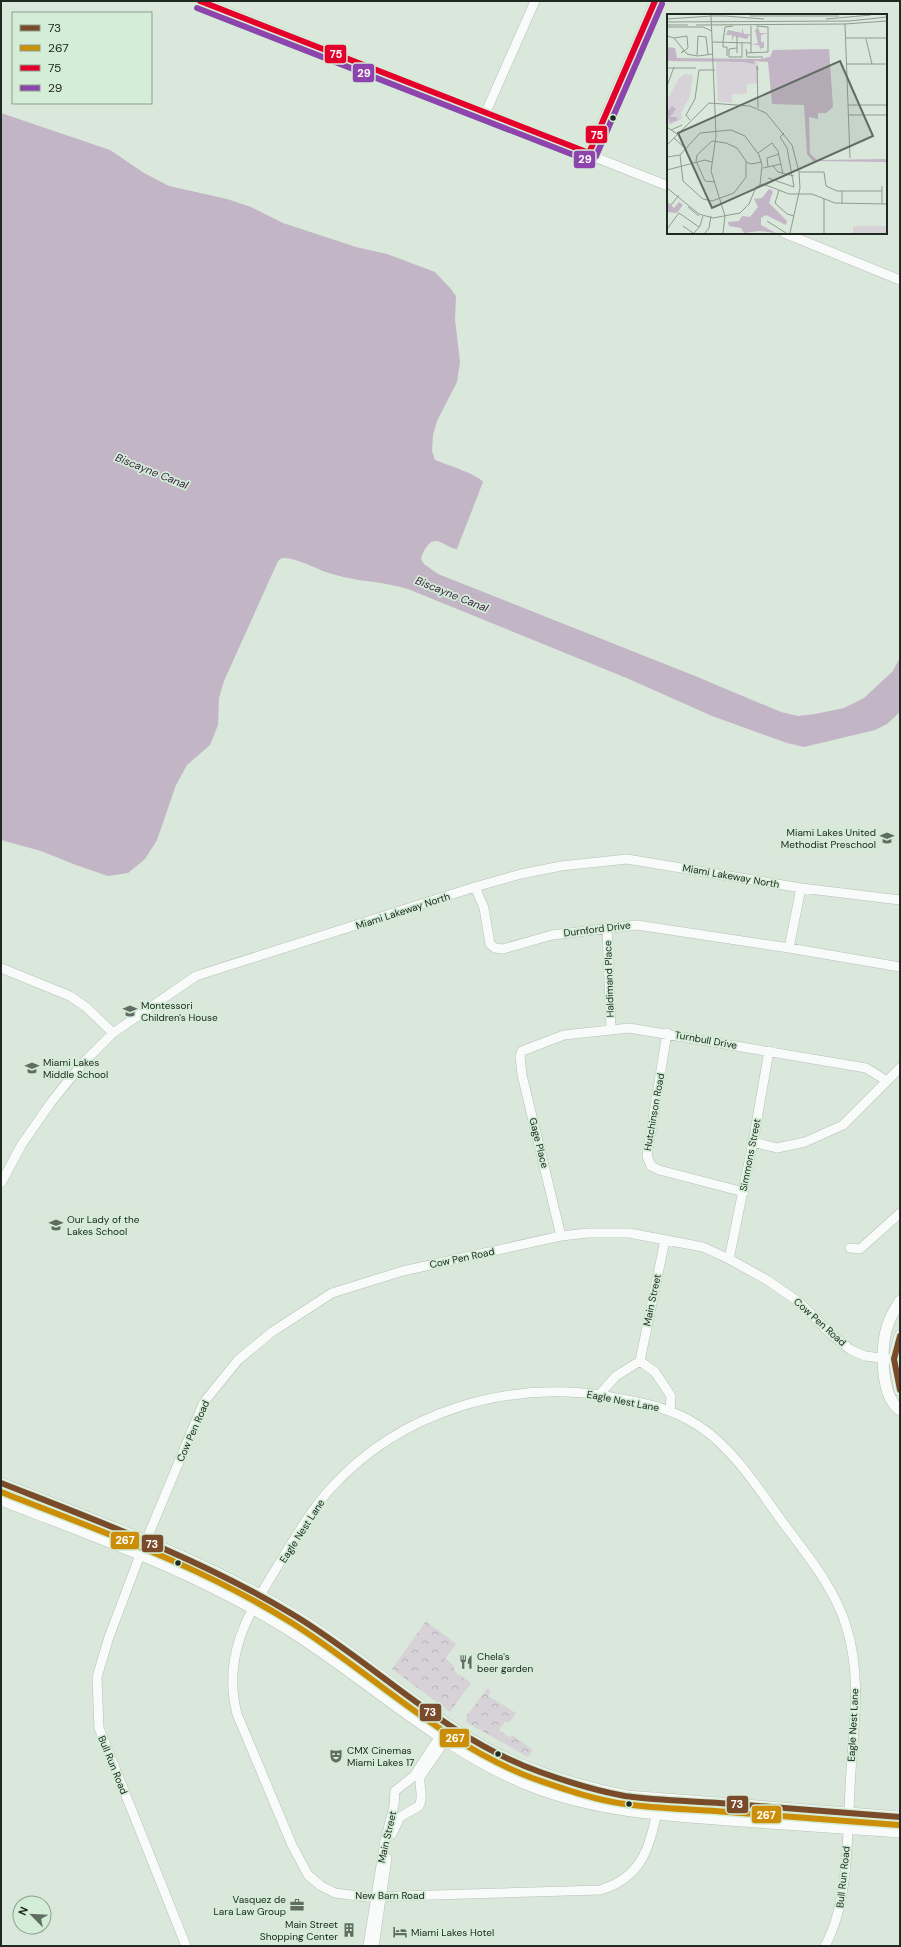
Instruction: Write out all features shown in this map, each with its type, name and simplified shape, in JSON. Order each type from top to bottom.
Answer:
[{"type":"main road","points":[[900,1302],[887,1327],[889,1359],[900,1390]]},
{"type":"main road","points":[[900,1336],[889,1359],[884,1381],[891,1399],[900,1410]]},
{"type":"main road","points":[[1,1483],[205,1566],[261,1595],[341,1646],[451,1726],[505,1758],[568,1782],[626,1796],[900,1817]]},
{"type":"main road","points":[[1,1500],[199,1580],[253,1608],[327,1655],[443,1738],[491,1768],[532,1786],[581,1802],[608,1808],[657,1814],[900,1832]]},
{"type":"street","points":[[200,1],[485,114],[588,153],[667,186]]},
{"type":"street","points":[[485,114],[535,1]]},
{"type":"street","points":[[588,153],[655,1]]},
{"type":"street","points":[[786,234],[900,280]]},
{"type":"street","name":"Miami Lakeway North","points":[[1,1183],[22,1144],[52,1101],[82,1064],[113,1033],[196,976],[475,887],[521,874],[561,866],[627,860],[801,888],[900,900]]},
{"type":"street","name":"Durnford Drive","points":[[475,887],[484,908],[490,944],[495,948],[503,949],[552,935],[637,925],[789,948],[900,967]]},
{"type":"street","points":[[789,948],[801,888]]},
{"type":"street","name":"Haldimand Place","points":[[607,928],[611,1029]]},
{"type":"street","points":[[1,968],[70,996],[86,1007],[113,1033]]},
{"type":"street","name":"Turnbull Drive","points":[[522,1051],[564,1035],[629,1028],[667,1033],[866,1068],[887,1081]]},
{"type":"street","name":"Hutchinson Road","points":[[667,1033],[646,1156],[650,1166],[659,1170],[744,1192]]},
{"type":"street","name":"Gage Place","points":[[522,1051],[520,1056],[522,1075],[561,1236]]},
{"type":"street","name":"Simmons Street","points":[[729,1259],[744,1192],[769,1051]]},
{"type":"street","points":[[753,1142],[777,1148],[805,1142],[843,1125],[900,1068]]},
{"type":"street","points":[[850,1248],[860,1249],[900,1213]]},
{"type":"street","name":"Cow Pen Road","points":[[140,1555],[204,1402],[238,1360],[272,1332],[332,1293],[403,1271],[561,1236],[588,1233],[629,1233],[703,1247],[729,1259],[767,1280],[799,1302],[831,1334],[851,1350],[865,1356],[889,1359]]},
{"type":"street","name":"Main Street","points":[[640,1361],[665,1240]]},
{"type":"street","points":[[600,1395],[616,1376],[640,1361],[655,1372],[671,1396],[670,1411]]},
{"type":"street","name":"Eagle Nest Lane","points":[[253,1608],[307,1519],[328,1491],[370,1452],[395,1435],[429,1418],[487,1398],[546,1391],[600,1395],[637,1402],[670,1411],[687,1419],[709,1433],[742,1468],[806,1553],[831,1592],[847,1627],[855,1661],[856,1705],[847,1828]]},
{"type":"street","name":"Bull Run Road","points":[[140,1555],[109,1637],[97,1677],[99,1728],[186,1946]]},
{"type":"street","name":"New Barn Road","points":[[253,1608],[242,1630],[235,1650],[232,1677],[234,1700],[240,1720],[292,1845],[308,1875],[321,1886],[335,1893],[379,1896],[600,1890],[621,1881],[638,1866],[649,1846],[660,1799]]},
{"type":"street","name":"Main Street","points":[[368,1946],[392,1834],[400,1817],[419,1806],[422,1797],[419,1786],[420,1777],[451,1726]]},
{"type":"street","name":"Main Street","points":[[374,1946],[385,1841],[394,1806],[395,1791],[414,1776],[443,1738]]},
{"type":"street","name":"Bull Run Road","points":[[825,1946],[838,1920],[844,1883],[847,1828]]},
{"type":"green space","points":[[426,1621],[456,1644],[445,1659],[453,1665],[455,1672],[471,1683],[450,1712],[392,1669]]},
{"type":"green space","points":[[488,1688],[491,1691],[488,1696],[516,1713],[509,1723],[505,1721],[499,1730],[510,1738],[512,1735],[533,1750],[528,1757],[466,1722],[467,1715]]},
{"type":"water","name":"Biscayne Canal","points":[[1,113],[110,150],[144,173],[169,186],[227,199],[251,207],[283,223],[356,247],[387,254],[435,272],[456,296],[455,319],[460,362],[457,382],[437,421],[433,435],[432,451],[435,460],[469,473],[483,482],[457,549],[435,541],[431,542],[423,552],[421,559],[424,564],[438,574],[695,676],[781,712],[798,716],[844,708],[864,698],[893,671],[900,658],[900,712],[887,724],[875,730],[804,747],[787,743],[712,716],[629,679],[408,589],[389,584],[341,577],[307,564],[288,558],[282,558],[278,561],[224,681],[219,698],[218,725],[210,745],[187,765],[176,785],[157,840],[145,859],[128,873],[108,876],[41,851],[1,840]]},
{"type":"transit line","name":"75","points":[[200,1],[589,153],[655,1]]},
{"type":"transit line","name":"29","points":[[197,8],[589,161],[596,156],[662,4]]},
{"type":"transit line","name":"73","points":[[900,1336],[894,1359],[900,1390]]},
{"type":"transit line","name":"73","points":[[1,1483],[150,1542],[257,1594],[323,1634],[442,1721],[506,1758],[540,1772],[582,1786],[625,1796],[900,1817]]},
{"type":"transit line","name":"267","points":[[1,1492],[150,1551],[222,1584],[292,1623],[439,1728],[501,1765],[535,1779],[591,1797],[638,1806],[899,1825]]},
{"type":"place","name":"Miami Lakes United Methodist Preschool","points":[[887,838]]},
{"type":"place","name":"Montessori Children's House","points":[[130,1011]]},
{"type":"place","name":"Miami Lakes Middle School","points":[[32,1068]]},
{"type":"place","name":"Our Lady of the Lakes School","points":[[56,1225]]},
{"type":"place","name":"Chela's beer garden","points":[[466,1662]]},
{"type":"place","name":"CMX Cinemas Miami Lakes 17","points":[[336,1756]]},
{"type":"place","name":"Vasquez de Lara Law Group","points":[[297,1905]]},
{"type":"place","name":"Main Street Shopping Center","points":[[349,1930]]},
{"type":"place","name":"Miami Lakes Hotel","points":[[400,1932]]}]
